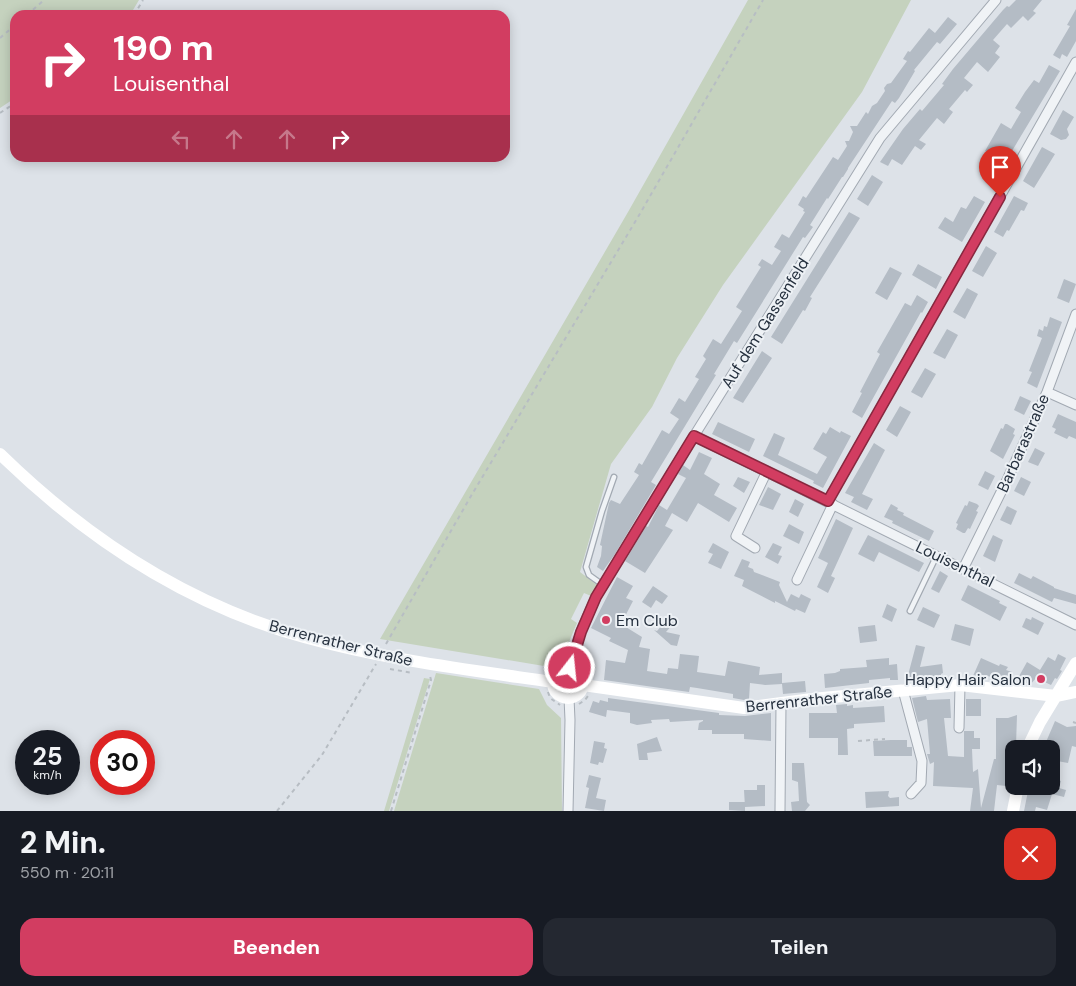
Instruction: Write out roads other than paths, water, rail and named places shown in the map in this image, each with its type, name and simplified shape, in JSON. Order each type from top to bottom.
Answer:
[{"type":"street","name":"Auf dem Gassenfeld","points":[[572,664],[581,632],[603,585],[880,138],[996,0]]},
{"type":"street","points":[[797,580],[830,503],[1076,62]]},
{"type":"street","name":"Barbarastraße","points":[[963,569],[1008,480],[1047,392],[1076,314]]},
{"type":"street","points":[[1047,392],[1076,406]]},
{"type":"street","name":"Louisenthal","points":[[694,436],[1076,625]]},
{"type":"street","name":"Berrenrather Straße","points":[[0,454],[55,505],[128,558],[170,583],[263,624],[381,661],[549,677]]},
{"type":"street","points":[[755,548],[736,536],[767,471]]},
{"type":"street","points":[[1032,740],[1076,663]]},
{"type":"street","points":[[568,811],[570,702],[587,685],[572,664],[549,677],[560,695],[570,702]]},
{"type":"street","name":"Berrenrather Straße","points":[[587,685],[744,708],[812,699],[960,685],[1056,696],[1076,692]]},
{"type":"street","points":[[958,728],[960,685]]},
{"type":"street","points":[[903,690],[922,761],[921,783],[911,794]]},
{"type":"street","points":[[780,811],[781,704]]},
{"type":"street","points":[[1013,811],[1016,795]]},
{"type":"lane","points":[[603,585],[589,575],[586,568],[602,510],[614,477]]},
{"type":"lane","points":[[910,611],[937,556]]},
{"type":"place","name":"Em Club","points":[[606,620]]},
{"type":"place","name":"Happy Hair Salon","points":[[1041,679]]}]
